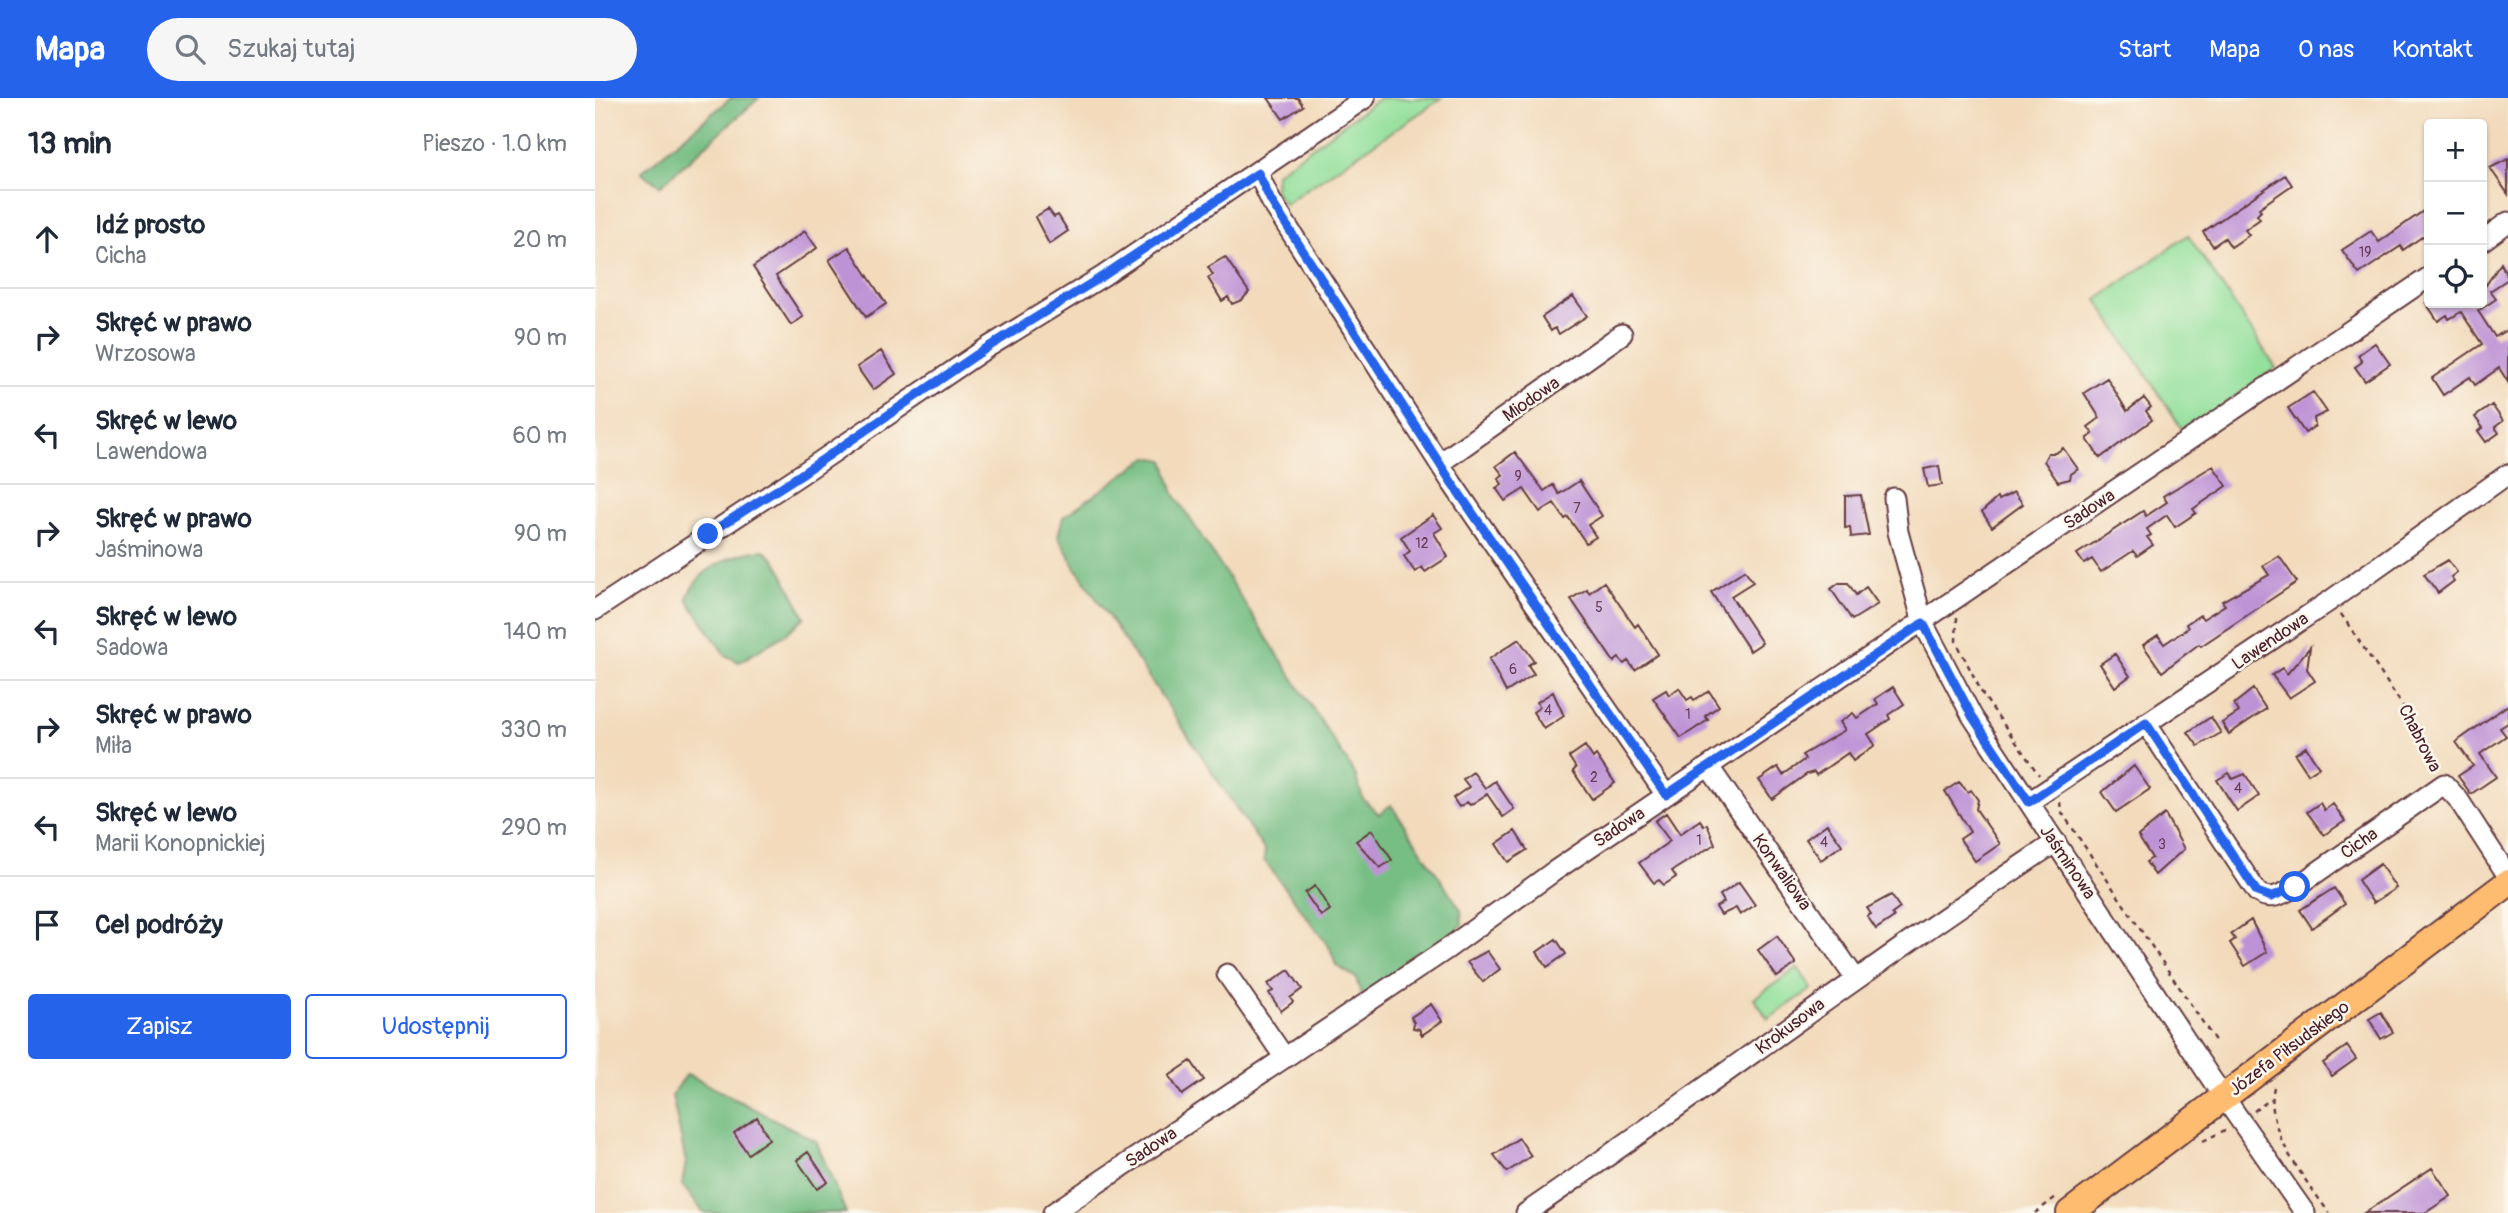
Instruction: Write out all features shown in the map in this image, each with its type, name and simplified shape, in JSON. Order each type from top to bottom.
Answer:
[{"type":"main road","name":"Józefa Piłsudskiego","points":[[2070,1213],[2508,883]]},
{"type":"street","points":[[595,610],[985,349],[1103,276],[1366,98]]},
{"type":"street","points":[[1258,173],[1271,201],[1440,463],[1666,795]]},
{"type":"street","points":[[2487,237],[2508,222]]},
{"type":"street","name":"Sadowa","points":[[1053,1213],[1447,949],[1553,872],[2424,280]]},
{"type":"street","name":"Miodowa","points":[[1440,463],[1622,334]]},
{"type":"street","name":"Lawendowa","points":[[2029,802],[2331,600],[2508,474]]},
{"type":"street","name":"Jaśminowa","points":[[1894,498],[1898,532],[1923,623],[1972,716],[2305,1213]]},
{"type":"street","name":"Cicha","points":[[2146,723],[2257,892],[2271,897],[2295,887],[2444,785]]},
{"type":"street","name":"Konwaliowa","points":[[1709,767],[1855,978]]},
{"type":"street","name":"Chabrowa","points":[[2444,785],[2458,799],[2508,876]]},
{"type":"street","name":"Krokusowa","points":[[1526,1213],[1692,1100],[1855,978],[2056,842]]},
{"type":"street","points":[[1227,974],[1285,1058]]},
{"type":"path","name":"Chabrowa","points":[[2331,600],[2401,701],[2444,785]]},
{"type":"path","points":[[1949,605],[1957,617],[1956,641],[1983,695],[2029,764],[2060,801],[2061,811],[2215,1042]]},
{"type":"path","points":[[2275,1084],[2271,1100],[2284,1144],[2329,1213]]},
{"type":"green space","points":[[731,98],[759,98],[660,186],[641,172]]},
{"type":"green space","points":[[1380,98],[1442,98],[1284,204],[1275,191],[1276,173]]},
{"type":"green space","points":[[2188,235],[2276,368],[2184,432],[2097,300]]},
{"type":"green space","points":[[1148,457],[1164,460],[1174,494],[1355,774],[1363,799],[1379,814],[1391,805],[1461,910],[1462,925],[1447,941],[1362,997],[1356,978],[1336,965],[1330,948],[1264,860],[1265,851],[1076,568],[1058,536],[1063,517]]},
{"type":"green space","points":[[764,550],[776,561],[805,617],[786,634],[739,662],[725,655],[687,599],[699,579],[718,564],[741,554]]},
{"type":"green space","points":[[1798,968],[1812,989],[1768,1019],[1754,998]]},
{"type":"green space","points":[[687,1074],[816,1141],[846,1213],[704,1213],[682,1185],[686,1162],[672,1095]]},
{"type":"building","points":[[1268,98],[1298,98],[1303,106],[1283,119]]},
{"type":"building","points":[[2508,159],[2508,194],[2490,168]]},
{"type":"building","points":[[2285,175],[2292,185],[2259,208],[2261,211],[2257,215],[2260,219],[2245,230],[2249,235],[2231,247],[2225,238],[2213,246],[2203,232]]},
{"type":"building","points":[[1048,209],[1054,217],[1058,215],[1068,231],[1049,244],[1035,217]]},
{"type":"building","points":[[2424,210],[2424,235],[2403,250],[2401,246],[2359,274],[2342,250],[2371,231],[2379,242]]},
{"type":"building","points":[[805,231],[817,248],[776,276],[803,317],[791,325],[753,267]]},
{"type":"building","points":[[849,247],[886,304],[866,317],[829,260]]},
{"type":"building","points":[[1225,257],[1249,292],[1242,300],[1232,304],[1228,297],[1222,301],[1208,278],[1213,275],[1208,267]]},
{"type":"building","points":[[2501,263],[2508,279],[2490,291],[2496,299],[2487,305],[2487,284]]},
{"type":"building","points":[[1573,296],[1587,316],[1559,334],[1555,328],[1551,331],[1542,317]]},
{"type":"building","points":[[2429,308],[2482,308],[2478,311],[2495,337],[2508,329],[2508,382],[2499,368],[2475,385],[2470,377],[2443,395],[2432,378],[2482,344],[2461,312],[2449,319],[2447,315],[2438,321]]},
{"type":"building","points":[[2375,343],[2390,364],[2365,381],[2355,367],[2362,362],[2358,355]]},
{"type":"building","points":[[881,351],[896,374],[873,390],[857,367]]},
{"type":"building","points":[[2107,378],[2127,411],[2144,398],[2151,407],[2146,411],[2152,420],[2100,458],[2087,439],[2093,434],[2088,427],[2100,418],[2084,393]]},
{"type":"building","points":[[2313,392],[2327,412],[2314,418],[2315,426],[2305,433],[2288,408]]},
{"type":"building","points":[[2492,405],[2503,421],[2495,427],[2499,433],[2486,442],[2478,431],[2483,428],[2475,417]]},
{"type":"building","points":[[2063,448],[2078,469],[2071,474],[2070,479],[2058,482],[2044,461],[2048,453],[2056,453]]},
{"type":"building","points":[[1515,452],[1544,491],[1553,485],[1559,494],[1579,481],[1602,516],[1588,525],[1596,537],[1586,543],[1568,517],[1565,519],[1554,503],[1540,512],[1524,489],[1505,501],[1496,488],[1502,484],[1498,478],[1503,475],[1496,466]]},
{"type":"building","points":[[1939,466],[1942,485],[1928,487],[1924,469]]},
{"type":"building","points":[[2213,466],[2227,486],[2193,509],[2196,513],[2175,527],[2167,515],[2147,529],[2151,535],[2147,537],[2153,545],[2137,556],[2133,551],[2101,572],[2092,559],[2084,564],[2077,554],[2143,511],[2146,516],[2167,502],[2163,496]]},
{"type":"building","points":[[2014,492],[2023,504],[1992,527],[1982,512],[1997,498],[1999,500]]},
{"type":"building","points":[[1861,495],[1869,535],[1851,537],[1850,527],[1845,528],[1845,496]]},
{"type":"building","points":[[1433,515],[1442,528],[1434,533],[1448,557],[1425,572],[1422,567],[1415,572],[1404,556],[1410,551],[1401,537]]},
{"type":"building","points":[[2279,556],[2297,582],[2201,646],[2199,644],[2162,672],[2143,645],[2158,635],[2164,644],[2188,628],[2186,624],[2200,615],[2203,619],[2225,605],[2222,601],[2269,575],[2263,566]]},
{"type":"building","points":[[2448,560],[2457,572],[2451,577],[2454,581],[2438,593],[2424,574]]},
{"type":"building","points":[[1745,570],[1753,582],[1731,596],[1762,643],[1750,651],[1711,592]]},
{"type":"building","points":[[1604,582],[1635,627],[1638,624],[1658,654],[1635,670],[1628,661],[1624,664],[1619,658],[1614,662],[1571,599],[1587,589],[1589,593]]},
{"type":"building","points":[[1839,583],[1848,583],[1856,595],[1866,587],[1878,604],[1852,620],[1831,589]]},
{"type":"building","points":[[1519,639],[1534,661],[1528,665],[1534,674],[1506,692],[1489,659]]},
{"type":"building","points":[[2310,647],[2307,669],[2315,681],[2289,698],[2272,675],[2282,668],[2287,674]]},
{"type":"building","points":[[2115,654],[2130,676],[2115,687],[2100,664]]},
{"type":"building","points":[[1893,687],[1904,704],[1888,715],[1890,719],[1868,734],[1875,745],[1853,761],[1848,753],[1816,775],[1814,772],[1807,774],[1772,799],[1759,780],[1778,767],[1783,775],[1805,759],[1802,755],[1845,730],[1840,722],[1853,713],[1857,718],[1878,704],[1875,699]]},
{"type":"building","points":[[1679,688],[1687,700],[1692,697],[1694,700],[1709,691],[1719,706],[1705,716],[1708,720],[1681,738],[1653,698],[1666,690],[1669,695]]},
{"type":"building","points":[[2253,689],[2266,709],[2229,734],[2222,723],[2239,712],[2234,704]]},
{"type":"building","points":[[1553,692],[1564,716],[1544,729],[1533,712],[1540,707],[1537,702]]},
{"type":"building","points":[[2508,705],[2508,723],[2500,728],[2506,736],[2480,754],[2496,777],[2471,794],[2458,776],[2473,766],[2456,742]]},
{"type":"building","points":[[2211,717],[2221,733],[2198,746],[2188,732]]},
{"type":"building","points":[[1585,746],[1593,758],[1596,755],[1615,783],[1592,799],[1573,771],[1576,768],[1569,757]]},
{"type":"building","points":[[2306,747],[2319,767],[2308,774],[2295,754]]},
{"type":"building","points":[[2134,766],[2150,789],[2116,812],[2102,792]]},
{"type":"building","points":[[1473,772],[1485,788],[1495,781],[1514,809],[1503,817],[1487,794],[1470,805],[1467,802],[1459,807],[1453,798],[1469,787],[1463,779]]},
{"type":"building","points":[[2229,773],[2233,779],[2245,774],[2259,796],[2237,811],[2217,780]]},
{"type":"building","points":[[1959,782],[1968,792],[1971,790],[1978,800],[1976,809],[2000,844],[1975,861],[1960,839],[1970,832],[1945,791]]},
{"type":"building","points":[[2320,803],[2324,810],[2333,804],[2345,821],[2324,835],[2307,812]]},
{"type":"building","points":[[1666,813],[1680,834],[1700,820],[1704,826],[1707,824],[1715,844],[1672,871],[1676,877],[1664,885],[1659,880],[1654,883],[1639,863],[1670,841],[1655,821]]},
{"type":"building","points":[[2165,814],[2184,849],[2155,875],[2146,862],[2152,858],[2138,836]]},
{"type":"building","points":[[1827,824],[1842,845],[1821,860],[1806,839]]},
{"type":"building","points":[[1372,830],[1392,860],[1380,868],[1356,841]]},
{"type":"building","points":[[1515,831],[1527,850],[1508,862],[1496,844]]},
{"type":"building","points":[[2380,864],[2396,888],[2373,903],[2358,880]]},
{"type":"building","points":[[1739,882],[1755,905],[1740,915],[1736,908],[1721,915],[1716,907],[1724,902],[1720,895]]},
{"type":"building","points":[[1315,886],[1330,910],[1321,916],[1305,893]]},
{"type":"building","points":[[2334,888],[2345,904],[2312,928],[2300,910]]},
{"type":"building","points":[[1891,895],[1900,908],[1892,914],[1894,917],[1876,929],[1867,916],[1871,914],[1867,908]]},
{"type":"building","points":[[2251,920],[2267,952],[2245,966],[2230,943],[2235,939],[2231,934]]},
{"type":"building","points":[[1777,936],[1796,964],[1777,977],[1758,950]]},
{"type":"building","points":[[1556,939],[1566,954],[1547,967],[1537,952]]},
{"type":"building","points":[[1487,951],[1500,969],[1483,982],[1467,962]]},
{"type":"building","points":[[1289,970],[1302,989],[1290,998],[1293,1002],[1281,1011],[1269,993],[1273,991],[1268,984]]},
{"type":"building","points":[[1431,1004],[1442,1021],[1422,1035],[1419,1029],[1413,1028],[1411,1017]]},
{"type":"building","points":[[2381,1012],[2393,1032],[2381,1039],[2369,1019]]},
{"type":"building","points":[[2347,1046],[2356,1059],[2332,1076],[2323,1063]]},
{"type":"building","points":[[1191,1061],[1204,1080],[1182,1095],[1169,1076]]},
{"type":"building","points":[[757,1117],[769,1139],[748,1154],[734,1133]]},
{"type":"building","points":[[1519,1138],[1531,1156],[1507,1172],[1494,1155]]},
{"type":"building","points":[[808,1152],[828,1182],[817,1189],[797,1160]]},
{"type":"building","points":[[2432,1168],[2451,1196],[2425,1213],[2364,1213]]},
{"type":"route","points":[[708,534],[985,349],[1103,276],[1258,173],[1271,201],[1452,483],[1666,795],[1923,623],[1972,716],[2029,802],[2146,723],[2257,892],[2263,897],[2271,897],[2295,887]]}]
